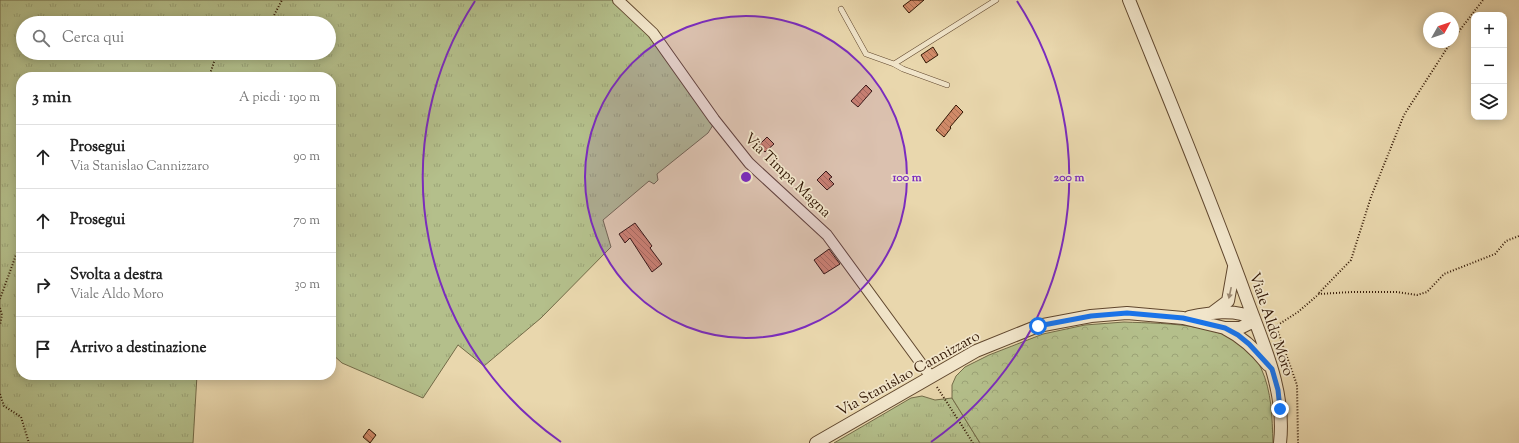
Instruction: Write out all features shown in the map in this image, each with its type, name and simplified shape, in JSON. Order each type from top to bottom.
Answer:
[{"type":"street","name":"Via Timpa Magna","points":[[618,0],[653,33],[695,94],[749,162],[828,235],[931,377]]},
{"type":"street","name":"Viale Aldo Moro","points":[[1129,0],[1234,263],[1272,369],[1278,390],[1280,443]]},
{"type":"street","points":[[1212,313],[1228,301],[1234,263]]},
{"type":"street","name":"Via Stanislao Cannizzaro","points":[[816,443],[976,351],[1038,326],[1091,316],[1127,313],[1183,318]]},
{"type":"street","points":[[1212,313],[1247,315],[1254,319],[1240,328],[1225,328],[1183,318],[1212,313]]},
{"type":"street","points":[[1225,328],[1238,335],[1249,344],[1272,369]]},
{"type":"lane","points":[[894,64],[996,0]]},
{"type":"lane","points":[[841,9],[866,54],[947,86]]},
{"type":"path","points":[[274,16],[282,0]]},
{"type":"path","points":[[1459,31],[1483,0]]},
{"type":"path","points":[[1260,336],[1298,312],[1319,294],[1351,260],[1371,197],[1404,115],[1447,48]]},
{"type":"path","points":[[210,72],[214,60]]},
{"type":"path","points":[[1319,294],[1397,292],[1417,295],[1427,292],[1444,274],[1495,254],[1506,241],[1519,236]]},
{"type":"path","points":[[0,299],[16,255]]},
{"type":"path","points":[[0,308],[2,315],[0,325]]},
{"type":"path","points":[[1276,326],[1297,385],[1298,443]]},
{"type":"path","points":[[931,377],[973,443]]},
{"type":"path","points":[[0,394],[4,406],[21,417],[29,443]]},
{"type":"green space","points":[[0,0],[614,0],[651,36],[713,125],[708,133],[657,174],[658,180],[654,184],[649,181],[603,220],[611,247],[541,318],[484,366],[458,345],[423,398],[342,363],[336,358],[336,72],[16,72],[16,380],[197,380],[193,443],[0,443]]},
{"type":"green space","points":[[1124,322],[1160,323],[1201,328],[1220,333],[1237,341],[1251,353],[1265,377],[1271,405],[1273,443],[980,443],[952,398],[952,385],[956,376],[965,367],[989,355],[1043,334],[1085,325]]},
{"type":"green space","points":[[922,396],[935,400],[952,398],[980,443],[834,443],[911,398]]},
{"type":"building","points":[[911,0],[924,0],[909,13],[903,6]]},
{"type":"building","points":[[933,47],[938,55],[926,63],[921,55]]},
{"type":"building","points":[[866,85],[872,91],[858,107],[851,101]]},
{"type":"building","points":[[956,105],[963,112],[950,127],[951,128],[944,137],[936,130]]},
{"type":"building","points":[[767,137],[774,144],[765,152],[758,146]]},
{"type":"building","points":[[826,171],[832,177],[829,179],[834,184],[827,190],[817,180]]},
{"type":"building","points":[[635,223],[652,246],[650,248],[662,264],[652,272],[630,238],[625,243],[619,234]]},
{"type":"building","points":[[829,249],[840,264],[824,274],[814,260]]},
{"type":"building","points":[[369,429],[376,435],[370,443],[363,437]]},
{"type":"route","points":[[1038,326],[1091,316],[1127,313],[1183,318],[1225,328],[1238,335],[1249,344],[1272,369],[1278,390],[1280,409]]}]
